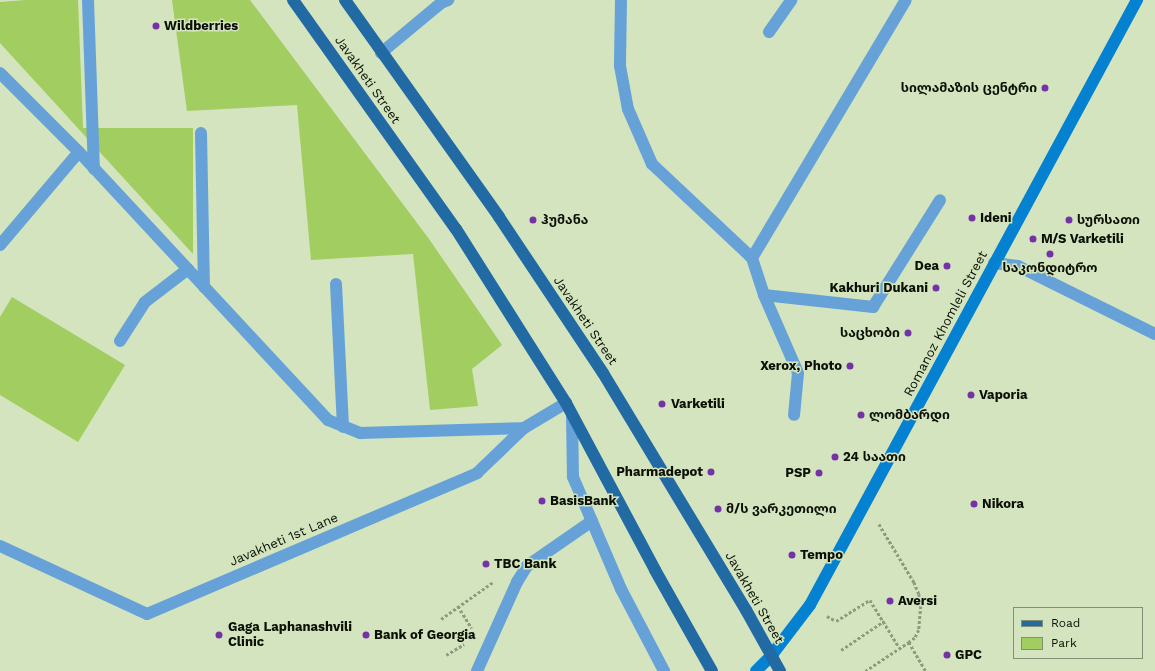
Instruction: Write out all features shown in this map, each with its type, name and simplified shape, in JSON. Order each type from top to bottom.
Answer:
[{"type":"main road","name":"Javakheti Street","points":[[294,0],[456,229],[566,403],[659,578],[712,671]]},
{"type":"main road","name":"Javakheti Street","points":[[345,0],[381,53],[499,217],[603,372],[738,596],[780,671]]},
{"type":"street","points":[[88,0],[94,168]]},
{"type":"street","points":[[381,53],[440,4],[448,0]]},
{"type":"street","points":[[621,0],[620,66],[628,109],[652,164],[752,258],[764,295],[798,373],[794,415]]},
{"type":"street","points":[[768,32],[791,0]]},
{"type":"street","points":[[752,258],[906,0]]},
{"type":"street","name":"Romanoz Khomleli Street","points":[[756,671],[771,656],[810,605],[1137,0]]},
{"type":"street","points":[[0,73],[80,152],[328,420],[360,433],[524,428]]},
{"type":"street","points":[[201,133],[204,287]]},
{"type":"street","points":[[0,245],[80,152]]},
{"type":"street","points":[[764,295],[873,307],[940,200]]},
{"type":"street","points":[[994,263],[1018,266],[1155,334]]},
{"type":"street","points":[[120,341],[145,302],[188,269]]},
{"type":"street","points":[[336,284],[343,427]]},
{"type":"street","name":"Javakheti 1st Lane","points":[[0,546],[147,614],[477,473],[524,428],[566,403]]},
{"type":"street","points":[[572,415],[573,477],[621,589],[664,671]]},
{"type":"street","points":[[477,671],[517,582],[527,566],[592,521]]},
{"type":"path","points":[[865,671],[899,647],[915,638],[919,630],[921,606],[914,582],[879,524]]},
{"type":"path","points":[[825,616],[836,621],[870,600],[899,647]]},
{"type":"path","points":[[458,606],[474,630]]},
{"type":"path","points":[[841,650],[884,621]]},
{"type":"path","points":[[909,642],[926,671]]},
{"type":"path","points":[[446,655],[466,643]]},
{"type":"green space","points":[[26,0],[78,0],[83,128],[193,128],[193,254],[0,43],[0,2]]},
{"type":"green space","points":[[172,0],[250,0],[429,239],[502,345],[472,369],[478,406],[430,410],[413,254],[311,260],[297,105],[187,111]]},
{"type":"green space","points":[[12,297],[125,365],[78,442],[0,395],[0,317]]},
{"type":"place","name":"Wildberries","points":[[156,26]]},
{"type":"place","name":"სილამაზის ცენტრი","points":[[1045,88]]},
{"type":"place","name":"Ideni","points":[[972,218]]},
{"type":"place","name":"ჰუმანა","points":[[533,220]]},
{"type":"place","name":"სურსათი","points":[[1069,220]]},
{"type":"place","name":"M/S Varketili","points":[[1033,239]]},
{"type":"place","name":"საკონდიტრო","points":[[1050,254]]},
{"type":"place","name":"Dea","points":[[947,266]]},
{"type":"place","name":"Kakhuri Dukani","points":[[936,288]]},
{"type":"place","name":"საცხობი","points":[[908,333]]},
{"type":"place","name":"Xerox, Photo","points":[[850,366]]},
{"type":"place","name":"Vaporia","points":[[971,395]]},
{"type":"place","name":"Varketili","points":[[662,404]]},
{"type":"place","name":"ლომბარდი","points":[[861,415]]},
{"type":"place","name":"24 საათი","points":[[835,457]]},
{"type":"place","name":"Pharmadepot","points":[[711,472]]},
{"type":"place","name":"PSP","points":[[819,473]]},
{"type":"place","name":"BasisBank","points":[[542,501]]},
{"type":"place","name":"Nikora","points":[[974,504]]},
{"type":"place","name":"მ/ს ვარკეთილი","points":[[718,509]]},
{"type":"place","name":"Tempo","points":[[792,555]]},
{"type":"place","name":"TBC Bank","points":[[486,564]]},
{"type":"place","name":"Aversi","points":[[890,601]]},
{"type":"place","name":"Gaga Laphanashvili Clinic","points":[[219,635]]},
{"type":"place","name":"Bank of Georgia","points":[[366,635]]},
{"type":"place","name":"GPC","points":[[947,655]]}]
